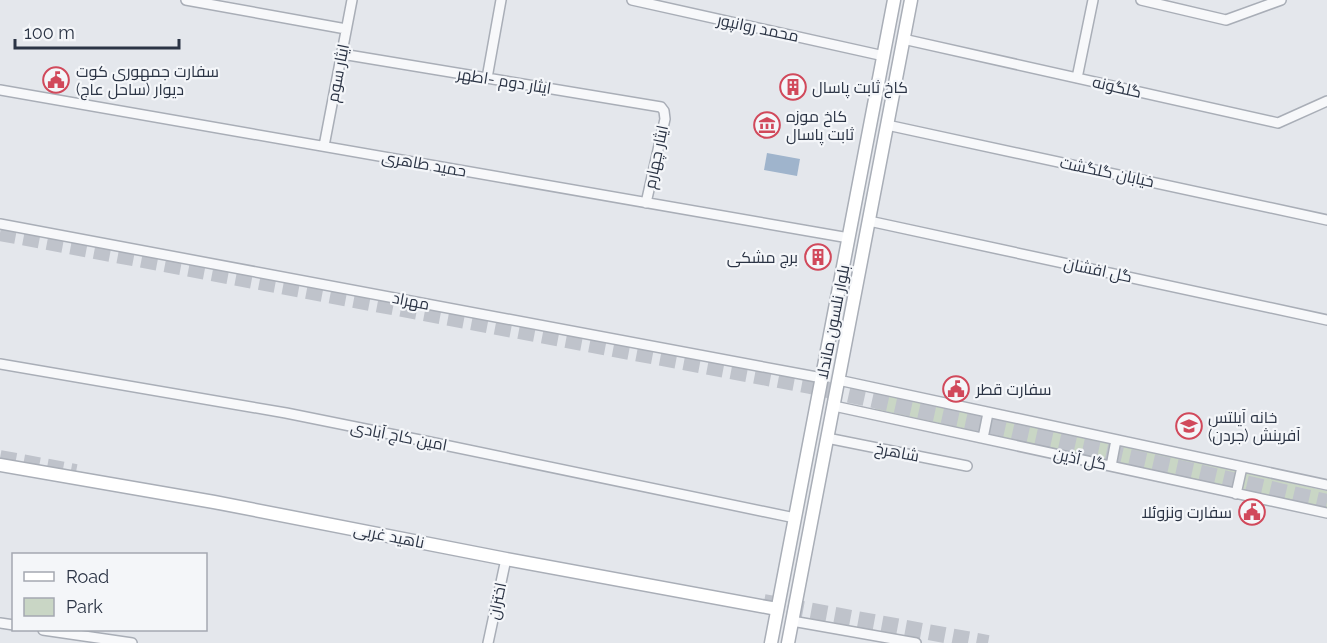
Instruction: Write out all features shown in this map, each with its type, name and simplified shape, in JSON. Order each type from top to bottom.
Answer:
[{"type":"main road","name":"بلوار نلسون ماندلا","points":[[771,643],[894,0]]},
{"type":"main road","name":"بلوار نلسون ماندلا","points":[[788,643],[911,0]]},
{"type":"main road","points":[[871,122],[887,125]]},
{"type":"main road","name":"ناهید غربی","points":[[0,465],[214,502],[777,609]]},
{"type":"street","points":[[186,0],[346,29]]},
{"type":"street","name":"ایثار سوم","points":[[324,147],[352,0]]},
{"type":"street","points":[[487,78],[501,0]]},
{"type":"street","name":"محمد روانپور","points":[[632,0],[884,56]]},
{"type":"street","points":[[1077,78],[1093,0]]},
{"type":"street","points":[[1141,0],[1226,20],[1281,0]]},
{"type":"street","name":"گلگونه","points":[[903,39],[1278,123],[1327,101]]},
{"type":"street","name":"ایثار دوم -اطهر","points":[[342,54],[656,106],[661,107],[664,111]]},
{"type":"street","name":"حمید طاهری","points":[[0,90],[849,238]]},
{"type":"street","name":"ایثار چهارم","points":[[646,203],[665,119],[664,111]]},
{"type":"street","name":"خیابان گلگشت","points":[[887,125],[1327,220]]},
{"type":"street","name":"گل‌ افشان","points":[[869,220],[1327,320]]},
{"type":"street","name":"مهراد","points":[[0,224],[822,378]]},
{"type":"street","name":"امین کاج آبادی","points":[[0,364],[286,413],[795,518]]},
{"type":"street","name":"گل آذین","points":[[838,380],[1327,485]]},
{"type":"street","name":"گل آذین","points":[[834,405],[1327,513]]},
{"type":"street","points":[[983,438],[988,413]]},
{"type":"street","name":"شاهرخ","points":[[827,438],[966,466]]},
{"type":"street","points":[[1111,466],[1116,440]]},
{"type":"street","points":[[1236,494],[1242,467]]},
{"type":"street","name":"اختران","points":[[488,643],[507,559]]},
{"type":"street","points":[[792,621],[916,643]]},
{"type":"street","points":[[50,631],[132,643]]},
{"type":"green space","points":[[879,392],[1327,491],[1327,508],[875,409]]},
{"type":"water","points":[[767,153],[800,159],[797,176],[764,170]]},
{"type":"tunnel","points":[[0,233],[810,386],[1327,502]]},
{"type":"tunnel","points":[[0,458],[76,472]]},
{"type":"tunnel","points":[[764,602],[988,643]]},
{"type":"place","name":"سفارت جمهوری کوت دیوار (ساحل عاج)","points":[[56,80]]},
{"type":"place","name":"کاخ ثابت پاسال","points":[[793,87]]},
{"type":"place","name":"کاخ موزه ثابت پاسال","points":[[767,125]]},
{"type":"place","name":"برج مشکی","points":[[818,257]]},
{"type":"place","name":"سفارت قطر","points":[[956,389]]},
{"type":"place","name":"خانه آیلتس آفرینش (جردن)","points":[[1189,426]]},
{"type":"place","name":"سفارت ونزوئلا","points":[[1252,512]]}]
